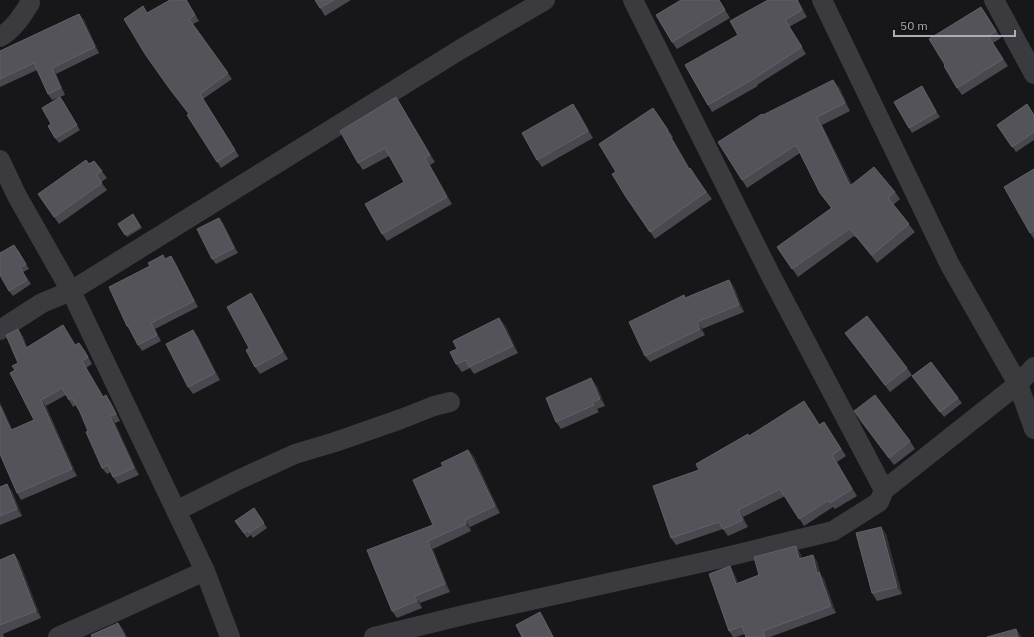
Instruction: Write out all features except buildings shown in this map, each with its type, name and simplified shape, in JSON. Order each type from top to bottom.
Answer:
[{"type":"street","points":[[0,330],[42,304],[71,291],[461,49],[545,0]]},
{"type":"street","points":[[633,0],[772,278],[884,490]]},
{"type":"street","points":[[822,0],[950,265],[1018,384],[1034,429]]},
{"type":"street","points":[[994,0],[1034,74]]},
{"type":"street","points":[[0,37],[5,35],[21,18],[30,3]]},
{"type":"street","points":[[0,160],[17,196],[71,291],[205,571],[230,637]]},
{"type":"street","points":[[374,637],[468,614],[713,560],[833,531],[879,502],[884,490],[1018,384],[1034,367]]},
{"type":"street","points":[[176,511],[294,454],[341,440],[434,406],[450,402]]},
{"type":"street","points":[[58,637],[205,571]]}]
